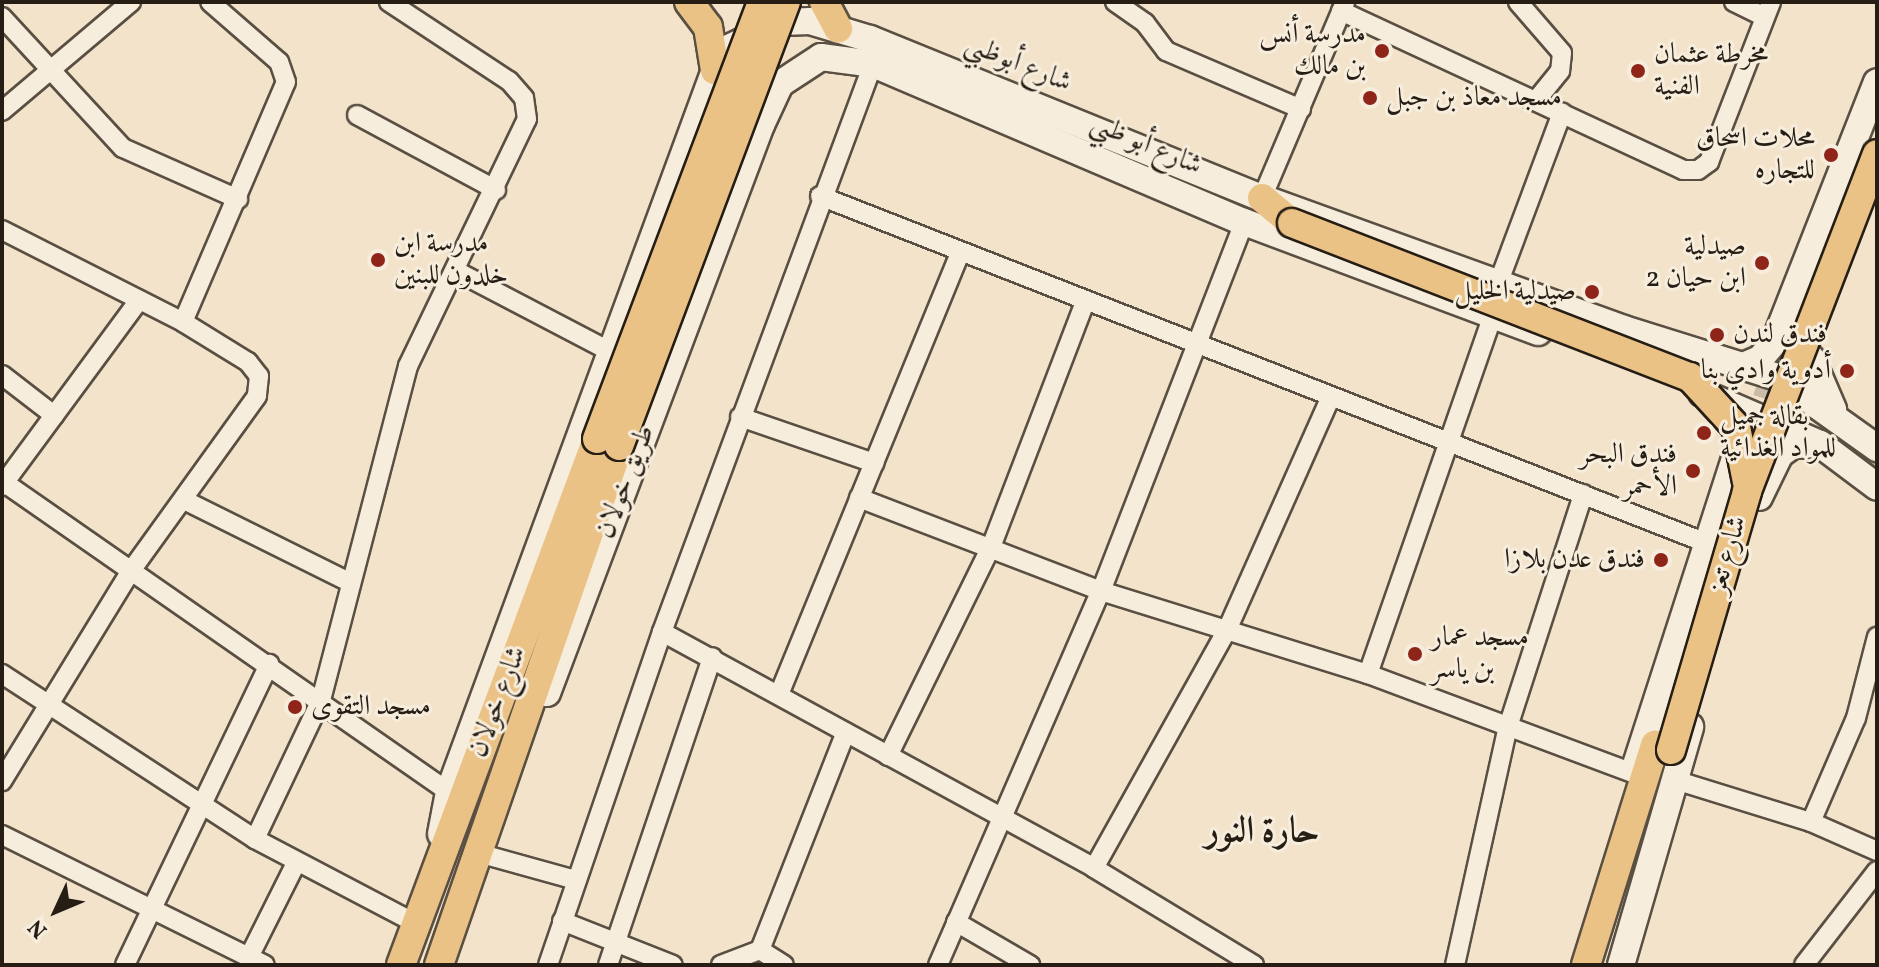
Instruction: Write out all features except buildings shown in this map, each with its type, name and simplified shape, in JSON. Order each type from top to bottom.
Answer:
[{"type":"main road","points":[[436,865],[449,792],[715,70],[708,27],[689,2]]},
{"type":"main road","name":"طريق خولان","points":[[608,443],[762,2]]},
{"type":"main road","name":"طريق خولان","points":[[608,443],[786,2]]},
{"type":"main road","points":[[824,2],[838,28]]},
{"type":"main road","name":"شارع أبوظبي","points":[[715,70],[731,47],[754,31],[782,22],[838,28],[906,65],[1262,198],[1624,329],[1794,384],[1829,409]]},
{"type":"main road","name":"شارع أبو ظبي","points":[[780,84],[821,57],[906,65],[1244,222],[1748,410],[1820,444],[1876,477]]},
{"type":"main road","points":[[1741,367],[1760,359],[1775,341],[1877,82]]},
{"type":"main road","name":"طريق خولان","points":[[465,877],[482,854],[761,125],[780,84]]},
{"type":"main road","points":[[703,101],[761,125]]},
{"type":"main road","name":"شارع تعز","points":[[1586,965],[1877,154]]},
{"type":"main road","points":[[1586,965],[1633,773],[1748,410],[1794,384],[1811,358],[1877,191]]},
{"type":"main road","points":[[1262,198],[1292,223],[1690,377],[1736,427],[1750,501]]},
{"type":"main road","points":[[1811,253],[1819,277],[1832,279],[1847,267]]},
{"type":"main road","points":[[1615,360],[1634,352],[1633,336],[1624,329]]},
{"type":"main road","points":[[1811,358],[1829,409]]},
{"type":"main road","points":[[1697,391],[1723,422],[1731,459]]},
{"type":"main road","points":[[1748,410],[1786,402],[1829,409],[1877,448]]},
{"type":"main road","name":"شارع خولان","points":[[401,965],[436,865],[608,443]]},
{"type":"main road","name":"شارع خولان","points":[[439,965],[608,443]]},
{"type":"main road","points":[[1750,501],[1780,454],[1793,445],[1820,444]]},
{"type":"main road","points":[[1621,965],[1675,780],[1751,493],[1740,487],[1718,499]]},
{"type":"main road","name":"شارع تعز","points":[[1606,965],[1663,748]]},
{"type":"street","points":[[2,111],[131,2]]},
{"type":"street","points":[[183,322],[238,199],[287,71],[210,2]]},
{"type":"street","points":[[255,839],[321,700],[408,366],[496,190],[527,119],[524,98],[509,81],[389,2]]},
{"type":"street","points":[[1115,2],[1145,23],[1166,51],[1301,109]]},
{"type":"street","points":[[1518,2],[1562,53],[1560,71],[1536,101]]},
{"type":"street","points":[[1262,198],[1343,6],[1683,170],[1698,170],[1709,162],[1768,10],[1734,2]]},
{"type":"street","points":[[2,17],[123,148],[238,199]]},
{"type":"street","points":[[548,965],[662,632],[820,196],[873,64]]},
{"type":"street","points":[[1498,284],[1562,113]]},
{"type":"street","points":[[357,115],[496,190]]},
{"type":"street","points":[[820,196],[1084,305],[1704,542]]},
{"type":"street","points":[[938,965],[1101,591],[1244,222]]},
{"type":"street","points":[[2,230],[183,322],[248,362],[259,376],[257,396],[132,569],[44,703],[2,781]]},
{"type":"street","points":[[780,692],[960,254]]},
{"type":"street","points":[[456,271],[609,351]]},
{"type":"street","points":[[139,300],[3,483],[132,569],[449,792]]},
{"type":"street","points":[[888,756],[991,547],[1084,305]]},
{"type":"street","points":[[1368,674],[1493,316]]},
{"type":"street","points":[[2,375],[54,415]]},
{"type":"street","points":[[1094,868],[1227,630],[1330,399]]},
{"type":"street","points":[[740,417],[874,463]]},
{"type":"street","points":[[1455,965],[1507,730],[1583,494]]},
{"type":"street","points":[[859,498],[1101,591],[1368,674],[1507,730],[1633,773]]},
{"type":"street","points":[[184,500],[351,583]]},
{"type":"street","points":[[662,632],[780,692],[888,756],[1094,868],[1254,965]]},
{"type":"street","points":[[1811,822],[1856,718],[1877,637]]},
{"type":"street","points":[[608,965],[712,657]]},
{"type":"street","points":[[125,965],[269,664]]},
{"type":"street","points":[[2,674],[255,839],[415,923]]},
{"type":"street","points":[[721,965],[760,950],[846,732]]},
{"type":"street","points":[[1675,780],[1811,822],[1877,851]]},
{"type":"street","points":[[2,835],[257,961],[296,863]]},
{"type":"street","points":[[482,854],[576,880]]},
{"type":"street","points":[[1804,965],[1877,871]]},
{"type":"street","points":[[562,921],[673,965]]},
{"type":"street","points":[[956,922],[1030,965]]},
{"type":"street","points":[[760,950],[784,965]]},
{"type":"tunnel","points":[[1752,439],[1797,316]]},
{"type":"tunnel","points":[[1831,427],[1877,467]]},
{"type":"place","name":"مدرسة أنس بن مالك","points":[[1382,51]]},
{"type":"place","name":"مخرطة عثمان الفنية","points":[[1638,71]]},
{"type":"place","name":"مسجد معاذ بن جبل","points":[[1370,98]]},
{"type":"place","name":"محلات اسحاق للتجاره","points":[[1831,155]]},
{"type":"place","name":"مدرسة ابن خلدون للبنين","points":[[378,260]]},
{"type":"place","name":"صيدلية ابن حيان 2","points":[[1762,263]]},
{"type":"place","name":"صيدلية الخليل","points":[[1592,292]]},
{"type":"place","name":"فندق لندن","points":[[1717,335]]},
{"type":"place","name":"أدوية وادي بنا","points":[[1847,371]]},
{"type":"place","name":"بقالة جميل للمواد الغذائية","points":[[1704,433]]},
{"type":"place","name":"فندق البحر الأحمر","points":[[1693,471]]},
{"type":"place","name":"فندق عدن بلازا","points":[[1661,560]]},
{"type":"place","name":"مسجد عمار بن ياسر","points":[[1415,654]]},
{"type":"place","name":"مسجد التقوى","points":[[295,707]]},
{"type":"district","name":"حارة النور","points":[[1262,833]]}]
